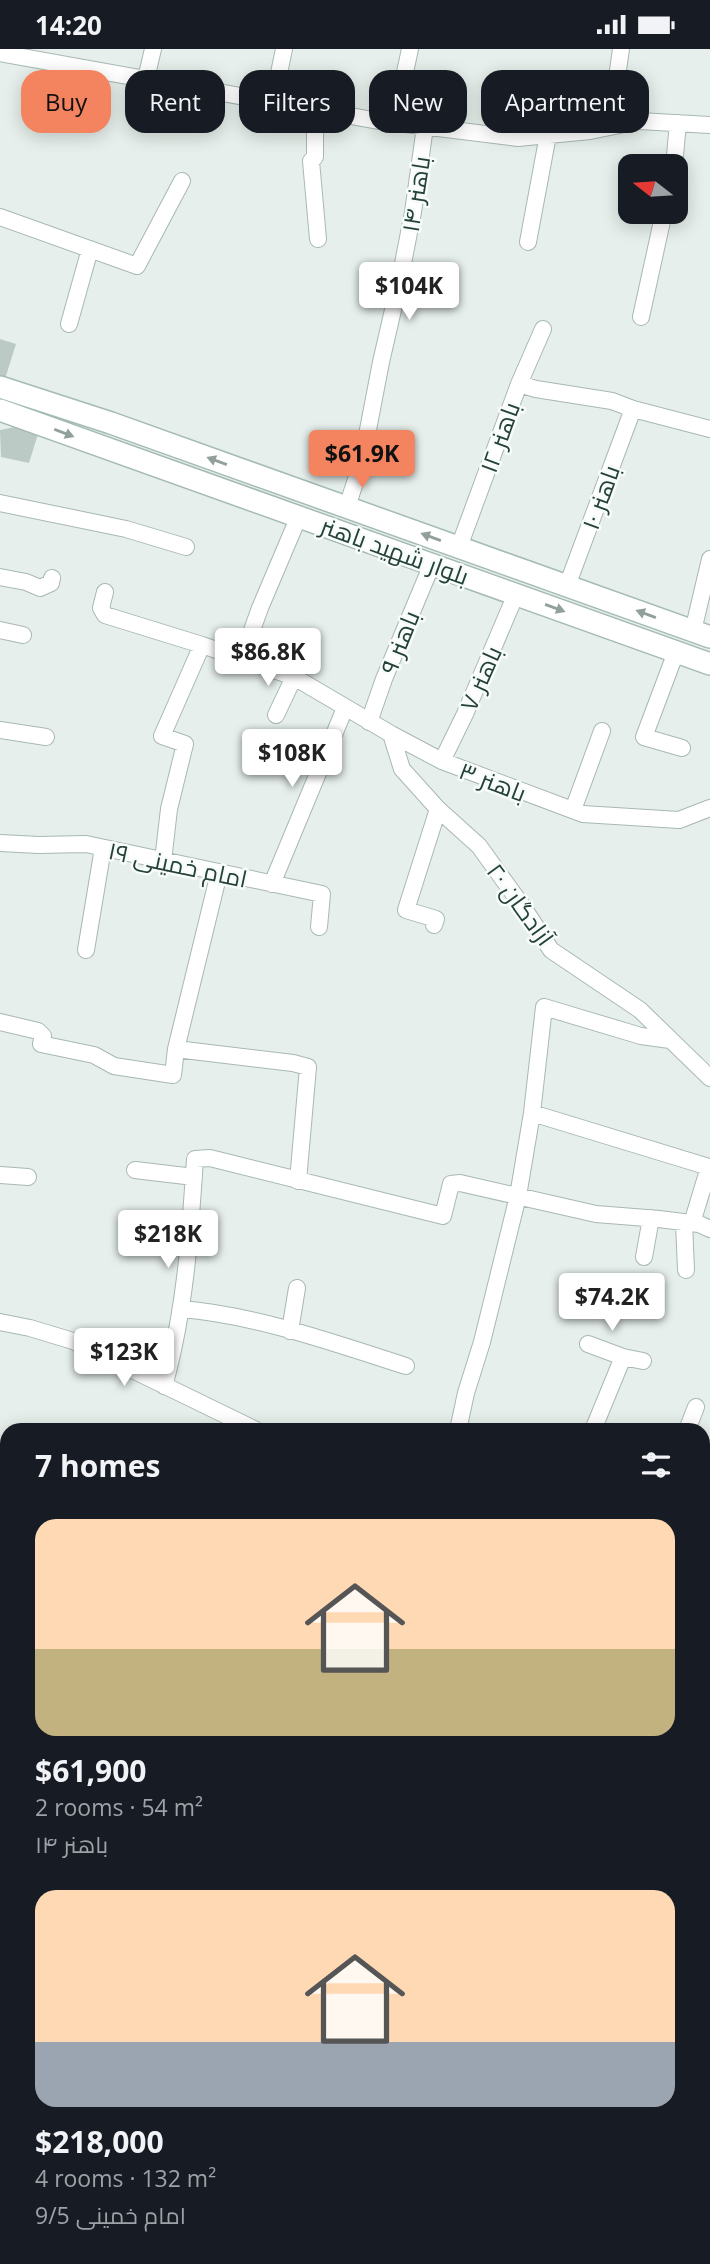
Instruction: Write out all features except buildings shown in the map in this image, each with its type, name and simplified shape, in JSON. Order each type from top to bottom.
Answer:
[{"type":"main road","name":"بلوار شهید باهنر","points":[[0,387],[111,423],[702,634]]},
{"type":"main road","name":"بلوار شهید باهنر","points":[[0,410],[710,664]]},
{"type":"main road","points":[[680,653],[702,634]]},
{"type":"street","points":[[148,70],[153,49]]},
{"type":"street","points":[[280,70],[284,49]]},
{"type":"street","points":[[405,70],[410,49]]},
{"type":"street","points":[[618,70],[621,49]]},
{"type":"street","points":[[0,53],[125,75]]},
{"type":"street","points":[[649,122],[710,125]]},
{"type":"street","points":[[675,154],[678,123]]},
{"type":"street","points":[[467,132],[518,138],[564,133]]},
{"type":"street","points":[[315,133],[315,157],[311,161],[318,239]]},
{"type":"street","name":"باهنر ۱۴","points":[[347,507],[362,461],[399,284],[424,133]]},
{"type":"street","points":[[528,242],[548,135]]},
{"type":"street","points":[[0,217],[137,266],[182,181]]},
{"type":"street","points":[[641,317],[661,224]]},
{"type":"street","points":[[69,324],[90,249]]},
{"type":"street","name":"باهنر ۱۲","points":[[459,547],[519,383],[543,329]]},
{"type":"street","points":[[519,383],[537,389],[612,401],[710,429]]},
{"type":"street","name":"باهنر ۱۰","points":[[567,586],[633,409]]},
{"type":"street","points":[[0,503],[126,529],[186,547]]},
{"type":"street","points":[[242,658],[299,516]]},
{"type":"street","points":[[702,634],[710,559]]},
{"type":"street","name":"باهنر ۹","points":[[369,722],[432,564]]},
{"type":"street","points":[[0,576],[40,588],[51,583],[52,577]]},
{"type":"street","name":"باهنر ۳","points":[[105,592],[101,608],[105,615],[294,677],[369,722],[442,761],[583,814],[679,820],[710,808]]},
{"type":"street","name":"باهنر ۷","points":[[442,761],[466,714],[516,594]]},
{"type":"street","points":[[0,630],[23,635]]},
{"type":"street","points":[[163,861],[169,810],[185,744],[162,736],[202,645]]},
{"type":"street","points":[[680,653],[644,737],[682,748]]},
{"type":"street","points":[[276,715],[294,677]]},
{"type":"street","points":[[272,884],[345,708]]},
{"type":"street","points":[[0,730],[46,737]]},
{"type":"street","points":[[573,810],[603,731]]},
{"type":"street","name":"آزادگان ۲۰","points":[[391,734],[402,769],[438,809],[479,846],[551,950],[640,1010],[710,1078]]},
{"type":"street","points":[[435,925],[436,919],[406,910],[438,809]]},
{"type":"street","name":"امام خمینی ۱۹","points":[[0,843],[86,844],[321,894],[320,927]]},
{"type":"street","points":[[86,950],[103,848]]},
{"type":"street","points":[[0,1022],[38,1031],[43,1036],[41,1044],[93,1055],[114,1066],[173,1075],[176,1049],[219,873]]},
{"type":"street","points":[[460,1423],[518,1196],[532,1112],[544,1007],[641,1036],[670,1040]]},
{"type":"street","points":[[176,1049],[308,1067],[298,1181]]},
{"type":"street","points":[[532,1112],[709,1165],[707,1185],[688,1223],[686,1270]]},
{"type":"street","points":[[164,1386],[174,1351],[181,1309],[195,1159],[210,1158],[443,1216],[451,1184],[460,1183],[596,1214],[651,1218],[710,1229]]},
{"type":"street","points":[[135,1170],[194,1177]]},
{"type":"street","points":[[0,1175],[27,1177]]},
{"type":"street","points":[[644,1257],[651,1218]]},
{"type":"street","points":[[290,1331],[297,1288]]},
{"type":"street","points":[[181,1309],[203,1311],[315,1337],[405,1366]]},
{"type":"street","points":[[0,1322],[73,1341],[243,1423]]},
{"type":"street","points":[[73,1341],[69,1334],[244,1423]]},
{"type":"street","points":[[588,1344],[643,1361]]},
{"type":"street","points":[[596,1423],[623,1357]]},
{"type":"street","points":[[690,1423],[696,1407]]}]
